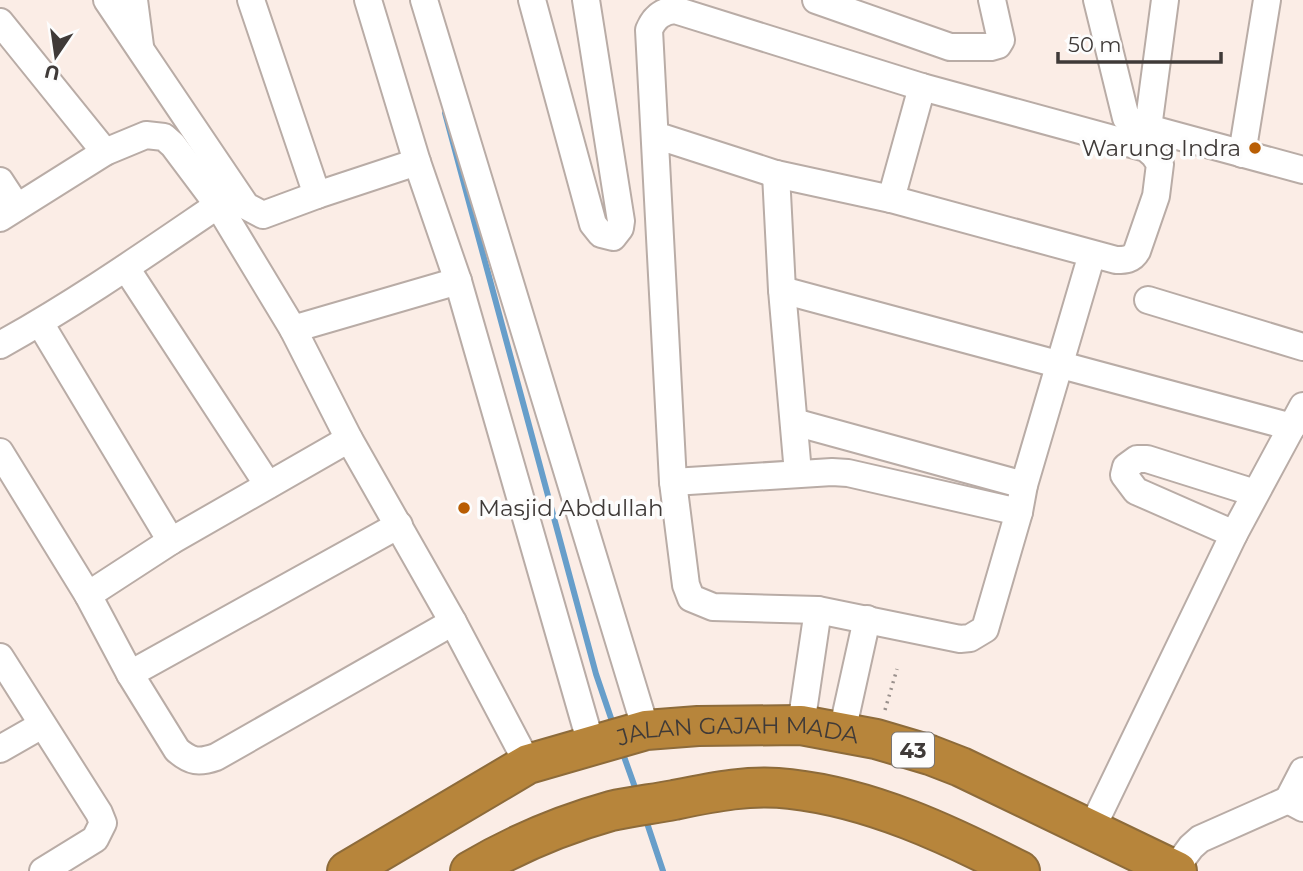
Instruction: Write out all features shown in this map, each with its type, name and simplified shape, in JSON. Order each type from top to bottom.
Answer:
[{"type":"highway","name":"JALAN GAJAH MADA","points":[[347,871],[528,764],[616,738],[698,726],[801,725],[859,736],[961,766],[1175,870]]},
{"type":"highway","points":[[470,871],[533,837],[612,811],[724,789],[759,787],[791,789],[872,807],[921,825],[1020,871]]},
{"type":"street","points":[[107,0],[246,206],[263,215],[417,162]]},
{"type":"street","points":[[134,0],[141,51]]},
{"type":"street","points":[[251,0],[317,195]]},
{"type":"street","points":[[368,0],[417,162],[616,738]]},
{"type":"street","points":[[424,0],[616,738]]},
{"type":"street","points":[[532,0],[593,224],[601,234],[613,237],[620,228],[621,221],[586,0]]},
{"type":"street","points":[[816,0],[950,47],[991,47],[998,45],[1001,40],[992,0]]},
{"type":"street","points":[[1097,0],[1126,118],[1148,128],[1303,170]]},
{"type":"street","points":[[1148,128],[1165,0]]},
{"type":"street","points":[[1242,154],[1267,0]]},
{"type":"street","points":[[655,135],[776,174],[891,199],[1116,260],[1133,257],[1156,195],[1160,164],[1146,148],[922,87],[675,10],[666,11],[653,21],[649,30],[673,482],[686,584],[691,598],[713,607],[818,610],[960,639],[979,634],[985,629],[1092,254]]},
{"type":"street","points":[[0,22],[105,152]]},
{"type":"street","points":[[891,199],[922,87]]},
{"type":"street","points":[[0,181],[8,213],[105,152],[146,135],[164,136],[218,205],[293,329],[349,439],[453,622],[528,764]]},
{"type":"street","points":[[776,174],[782,290],[798,472]]},
{"type":"street","points":[[0,345],[40,323],[218,205]]},
{"type":"street","points":[[125,268],[268,485]]},
{"type":"street","points":[[293,329],[458,281]]},
{"type":"street","points":[[782,290],[1183,399],[1297,416],[1234,534],[1090,830]]},
{"type":"street","points":[[1148,300],[1303,347]]},
{"type":"street","points":[[40,323],[171,541]]},
{"type":"street","points":[[794,422],[1024,485]]},
{"type":"street","points":[[88,595],[171,541],[349,439]]},
{"type":"street","points":[[0,452],[88,595],[130,674],[177,750],[186,758],[197,762],[216,757],[453,622]]},
{"type":"street","points":[[1234,534],[1136,491],[1124,475],[1126,467],[1137,459],[1147,459],[1255,493]]},
{"type":"street","points":[[673,482],[798,472],[848,473],[1019,512]]},
{"type":"street","points":[[130,674],[399,525]]},
{"type":"street","points":[[801,725],[818,610]]},
{"type":"street","points":[[859,736],[867,620]]},
{"type":"street","points":[[0,657],[103,823],[94,839],[43,871]]},
{"type":"street","points":[[0,749],[42,725]]},
{"type":"street","points":[[1175,870],[1191,846],[1200,839],[1296,804],[1303,771]]},
{"type":"path","points":[[859,736],[897,668]]},
{"type":"waterway","points":[[445,113],[596,674],[614,727]]},
{"type":"waterway","points":[[622,751],[637,793]]},
{"type":"waterway","points":[[645,817],[663,871]]},
{"type":"place","name":"Warung Indra","points":[[1255,148]]},
{"type":"place","name":"Masjid Abdullah","points":[[464,508]]}]
